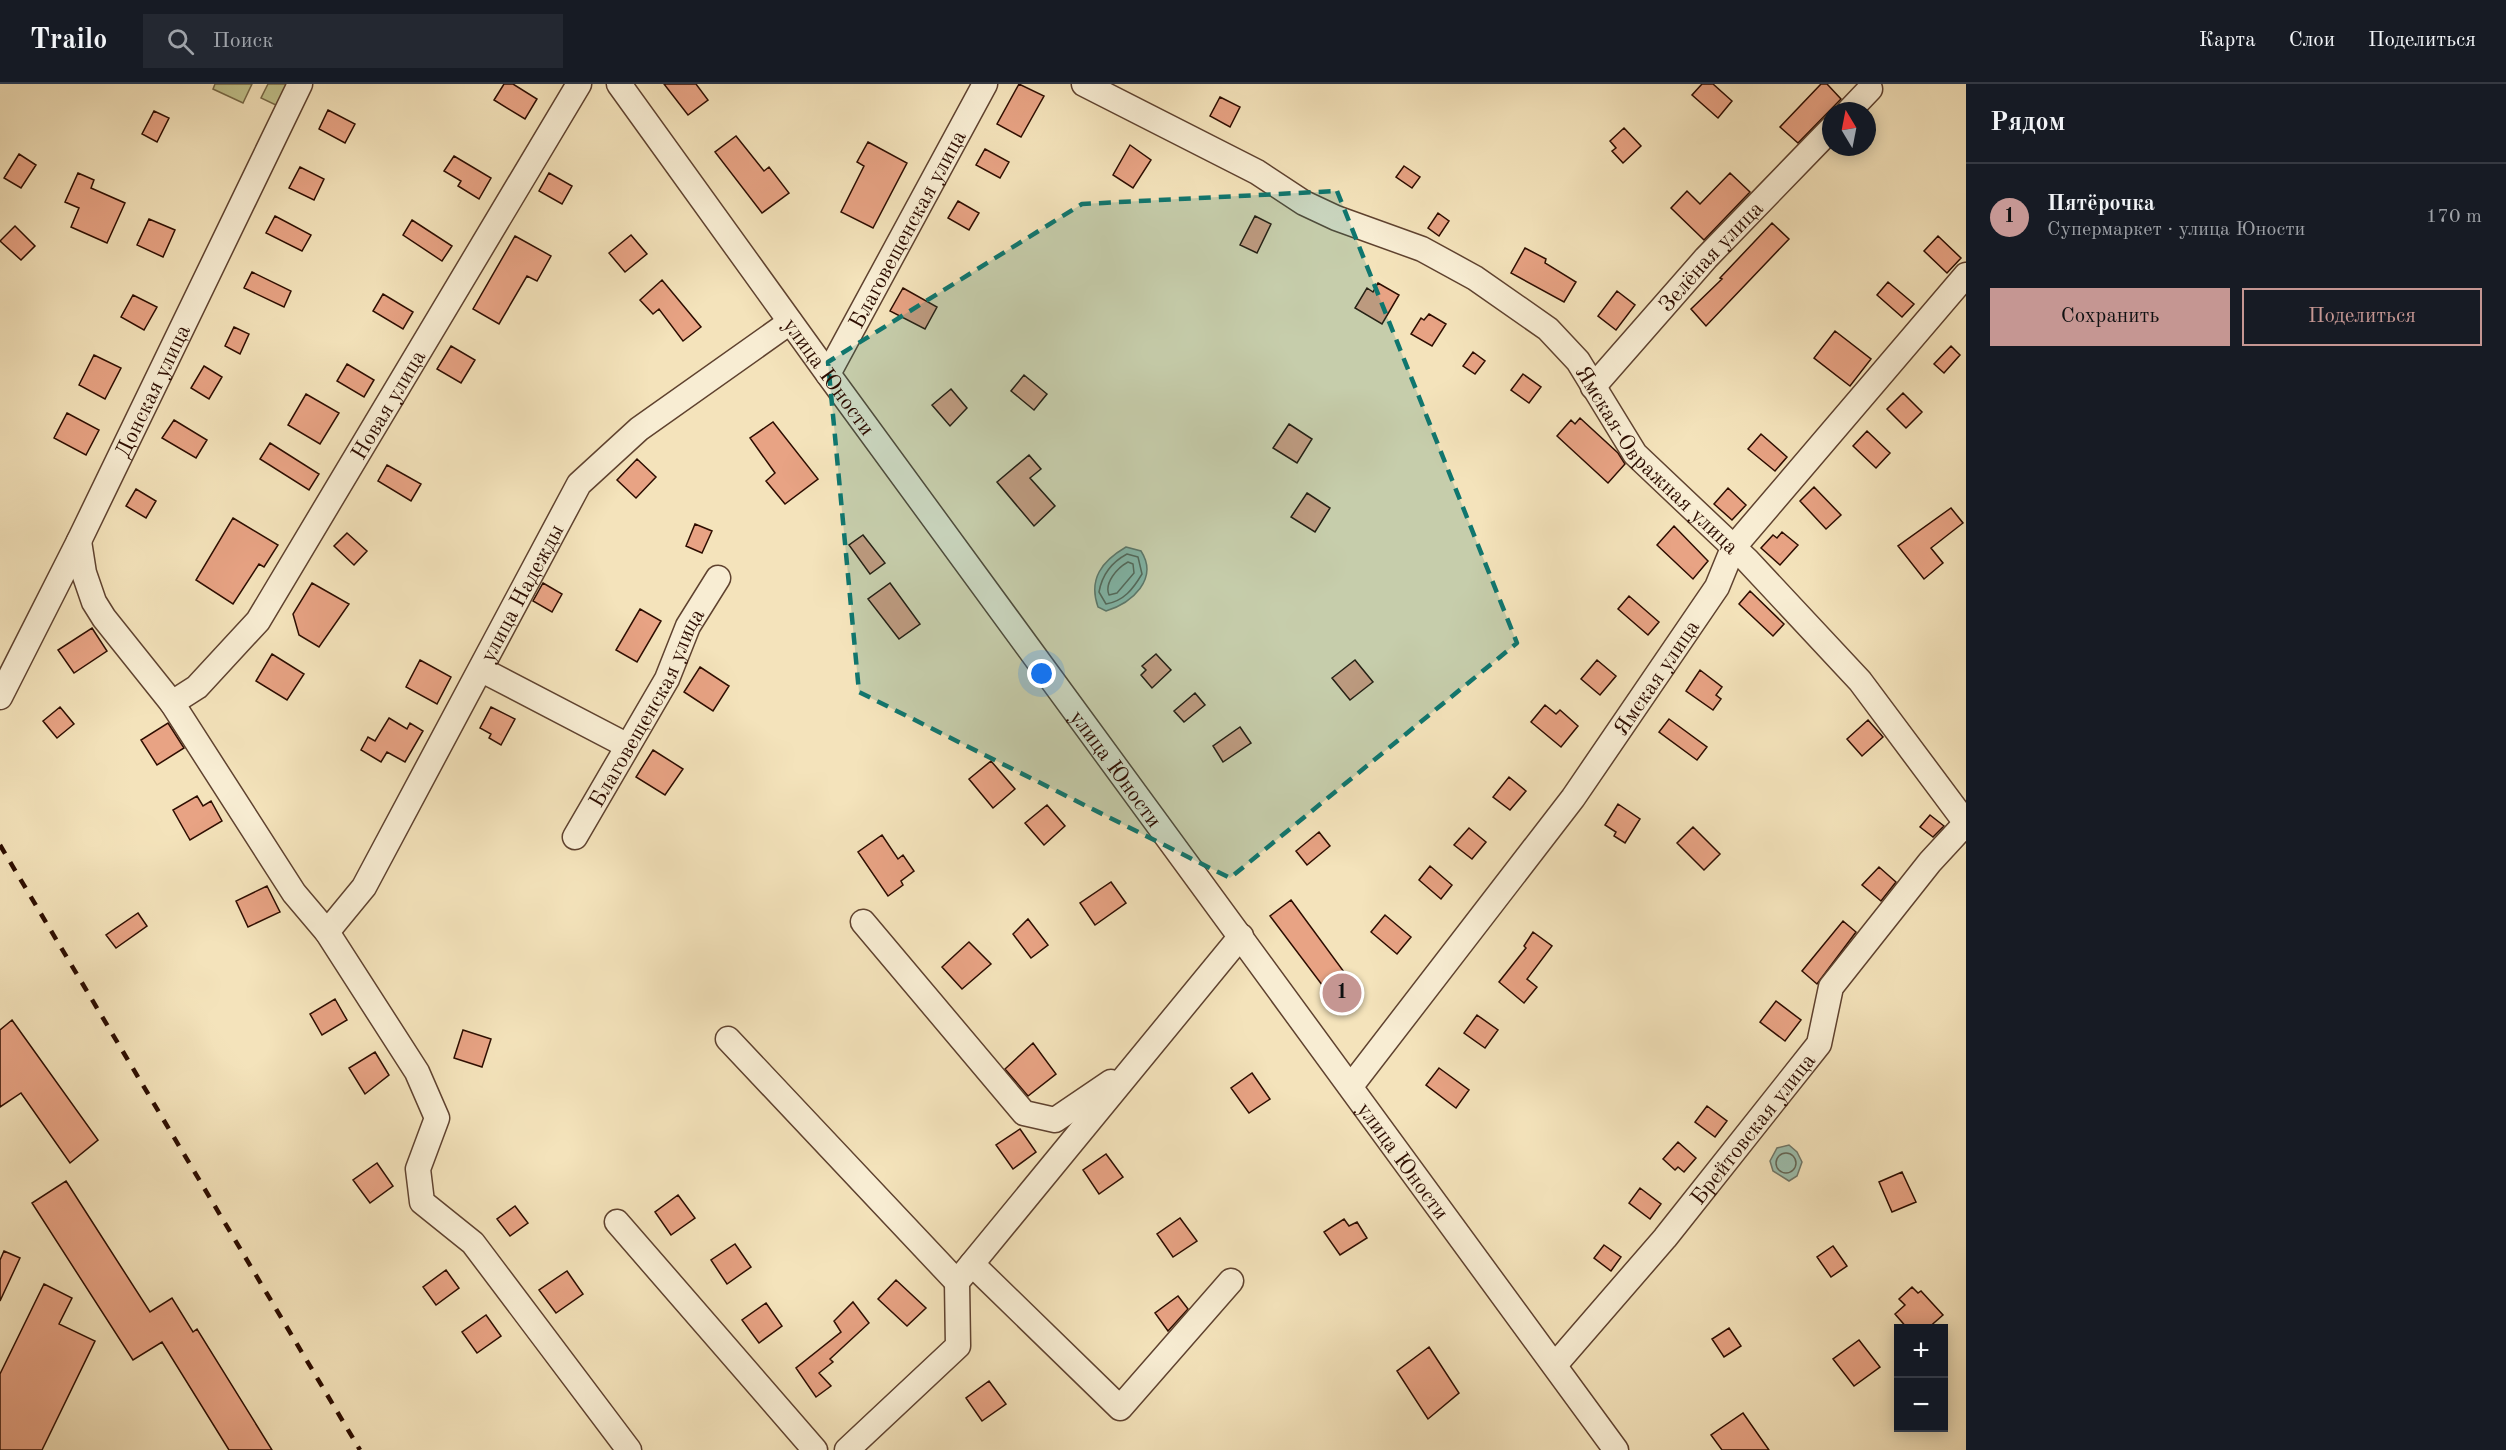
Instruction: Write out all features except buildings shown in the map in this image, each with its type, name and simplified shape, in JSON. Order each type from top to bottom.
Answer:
[{"type":"street","name":"Донская улица","points":[[0,697],[79,541],[300,84]]},
{"type":"street","name":"Новая улица","points":[[172,703],[197,687],[258,621],[579,84]]},
{"type":"street","name":"улица Юности","points":[[619,84],[790,322],[1616,1450]]},
{"type":"street","name":"Благовещенская улица","points":[[828,374],[985,84]]},
{"type":"street","name":"Ямская-Овражная улица","points":[[1084,84],[1257,172],[1278,188],[1336,218],[1422,249],[1475,278],[1548,329],[1578,361],[1635,454],[1747,560],[1860,681],[1966,823]]},
{"type":"street","points":[[1858,102],[1870,89]]},
{"type":"street","name":"Зелёная улица","points":[[1593,387],[1706,258],[1822,138]]},
{"type":"street","name":"Ямская улица","points":[[1351,1086],[1573,798],[1717,587],[1733,548],[1966,275]]},
{"type":"street","name":"улица Надежды","points":[[327,932],[364,887],[482,670],[566,505],[579,484],[639,429],[790,322]]},
{"type":"street","points":[[79,541],[84,573],[94,602],[172,703],[294,893],[327,932],[417,1071],[436,1118],[418,1170],[422,1203],[473,1243],[629,1450]]},
{"type":"street","name":"Благовещенская улица","points":[[575,837],[667,679],[688,626],[718,578]]},
{"type":"street","points":[[482,670],[626,746]]},
{"type":"street","name":"Брейтовская улица","points":[[1555,1365],[1665,1238],[1819,1044],[1831,987],[1930,862],[1966,823]]},
{"type":"street","points":[[863,922],[1024,1113],[1055,1120],[1132,1068]]},
{"type":"street","points":[[847,1450],[957,1347],[964,1273],[1241,936]]},
{"type":"street","points":[[728,1039],[964,1273],[1120,1408],[1231,1281]]},
{"type":"street","points":[[617,1222],[815,1450]]},
{"type":"highlighted area","points":[[1337,191],[1517,643],[1230,878],[859,692],[828,362],[1082,204]]},
{"type":"green space","points":[[215,84],[252,84],[243,103],[213,89]]},
{"type":"green space","points":[[268,84],[291,84],[280,107],[261,98]]},
{"type":"water","points":[[1126,547],[1141,551],[1146,561],[1145,580],[1133,596],[1106,611],[1098,607],[1095,597],[1096,579],[1110,558]]},
{"type":"water","points":[[1789,1145],[1797,1152],[1802,1162],[1797,1176],[1789,1181],[1773,1171],[1770,1161],[1777,1148]]},
{"type":"railway","points":[[0,845],[360,1450]]},
{"type":"place","name":"Пятёрочка","points":[[1342,993]]}]
